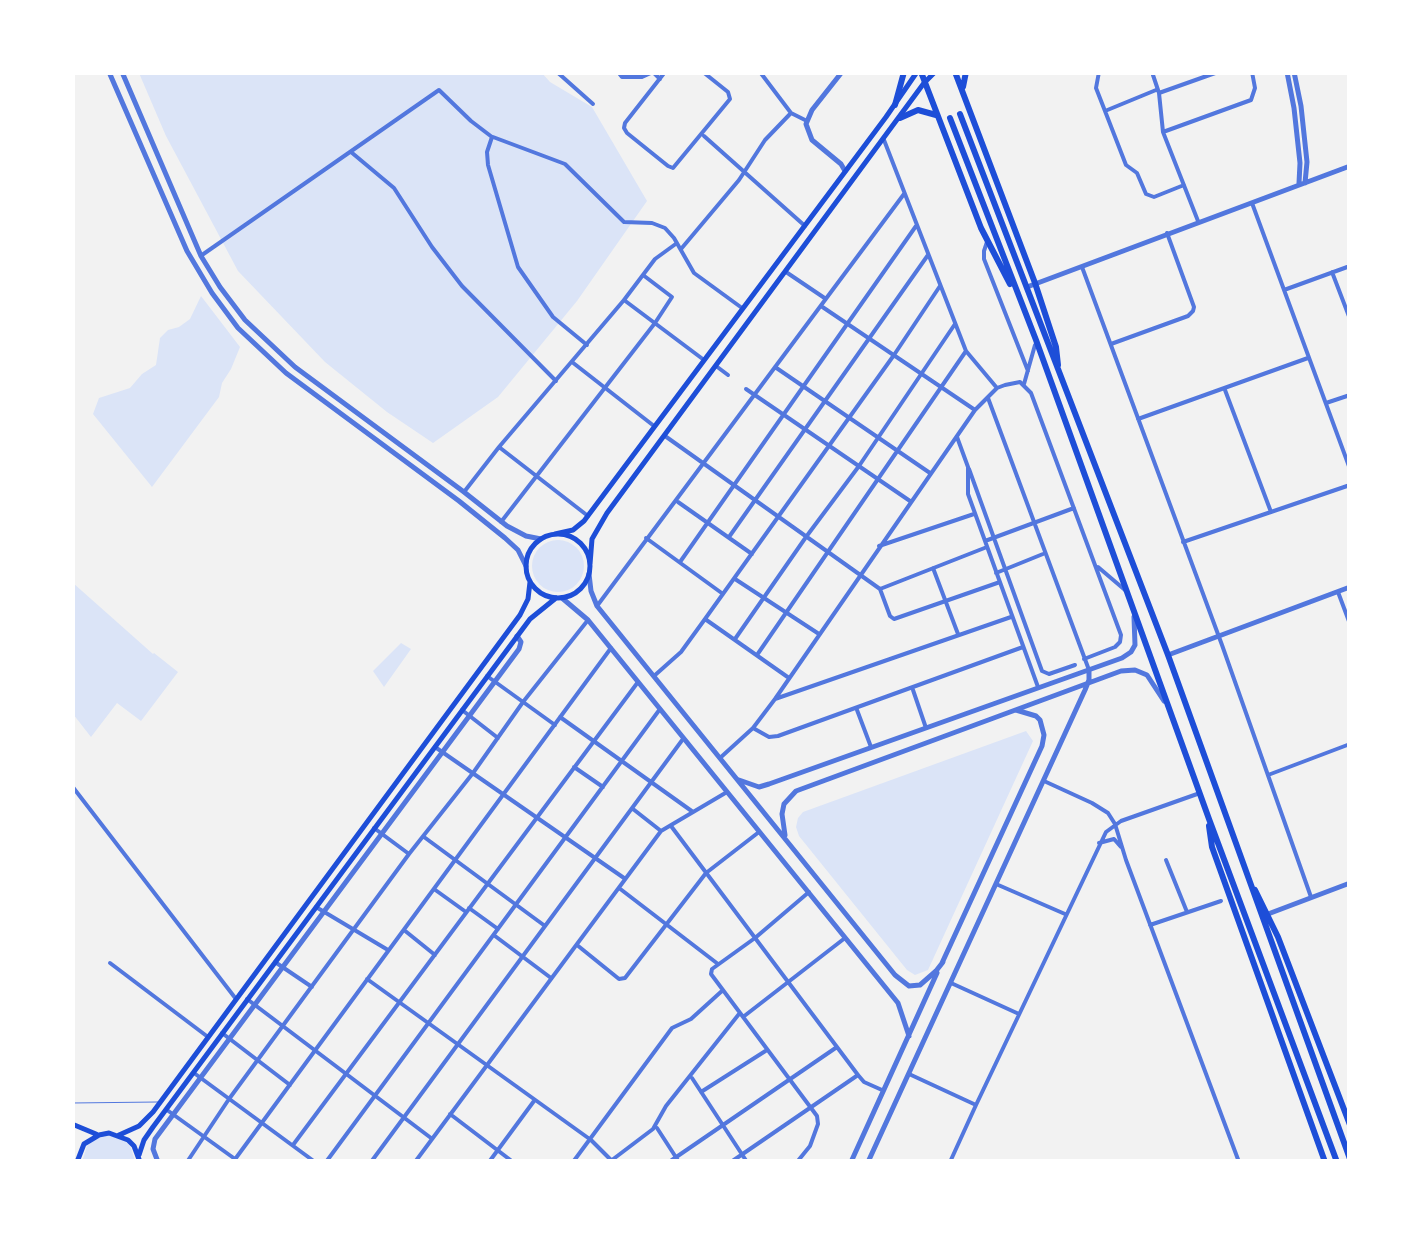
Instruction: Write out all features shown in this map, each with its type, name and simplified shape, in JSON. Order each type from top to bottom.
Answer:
[{"type":"highway","points":[[895,105],[904,72]]},
{"type":"highway","points":[[919,72],[987,242],[1019,297]]},
{"type":"highway","points":[[964,99],[966,72]]},
{"type":"highway","points":[[954,74],[1035,283],[1056,347],[1058,371]]},
{"type":"highway","points":[[900,118],[918,110],[936,115]]},
{"type":"highway","points":[[960,114],[1168,655],[1350,1159]]},
{"type":"highway","points":[[950,118],[1036,340],[1336,1162]]},
{"type":"highway","points":[[1209,819],[1212,847],[1325,1162]]},
{"type":"highway","points":[[1244,871],[1268,914],[1350,1125]]},
{"type":"main road","points":[[119,1135],[139,1126],[161,1102],[520,615],[528,600],[529,552],[540,539],[578,526],[588,516],[919,72]]},
{"type":"main road","points":[[141,1159],[148,1133],[517,636],[535,613],[581,588],[589,574],[596,528],[934,72]]},
{"type":"main road","points":[[555,534],[579,542],[590,564]]},
{"type":"main road","points":[[530,582],[541,594],[559,598]]},
{"type":"main road","points":[[72,1124],[99,1135]]},
{"type":"main road","points":[[74,1161],[84,1144],[109,1133],[128,1140],[141,1159]]},
{"type":"street","points":[[109,72],[197,270],[238,328],[286,373],[505,538],[518,550],[526,566]]},
{"type":"street","points":[[122,72],[200,256],[238,311],[280,354],[501,522],[520,534],[540,539]]},
{"type":"street","points":[[557,72],[593,104]]},
{"type":"street","points":[[618,72],[622,76],[642,77],[652,72],[660,79]]},
{"type":"street","points":[[665,72],[625,122],[625,131],[674,168],[729,101],[728,92],[703,72]]},
{"type":"street","points":[[842,72],[812,110],[806,129],[845,172]]},
{"type":"street","points":[[1099,72],[1096,88],[1126,166],[1137,173],[1146,194],[1154,197],[1184,185]]},
{"type":"street","points":[[1152,72],[1159,91],[1163,132],[1198,221]]},
{"type":"street","points":[[1105,111],[1218,72]]},
{"type":"street","points":[[1163,132],[1251,100],[1255,88],[1252,72]]},
{"type":"street","points":[[1290,72],[1302,184]]},
{"type":"street","points":[[762,73],[791,114],[807,121]]},
{"type":"street","points":[[200,256],[439,90],[492,136],[565,164],[624,222],[658,224],[677,242],[694,272],[742,308]]},
{"type":"street","points":[[680,250],[765,140],[791,114]]},
{"type":"street","points":[[135,133],[138,128],[143,129],[154,146]]},
{"type":"street","points":[[702,134],[804,226]]},
{"type":"street","points":[[492,136],[488,165],[518,267],[554,317],[587,344]]},
{"type":"street","points":[[884,140],[966,352],[997,388]]},
{"type":"street","points":[[351,152],[394,188],[462,286],[556,381]]},
{"type":"street","points":[[1026,286],[1350,166]]},
{"type":"street","points":[[598,606],[904,194]]},
{"type":"street","points":[[1252,203],[1349,465]]},
{"type":"street","points":[[680,562],[916,226]]},
{"type":"street","points":[[1110,344],[1193,311],[1167,232]]},
{"type":"street","points":[[464,492],[655,259],[677,242]]},
{"type":"street","points":[[987,242],[984,255],[990,274],[1028,370]]},
{"type":"street","points":[[729,537],[928,255]]},
{"type":"street","points":[[990,274],[996,259]]},
{"type":"street","points":[[1081,265],[1311,897]]},
{"type":"street","points":[[1284,290],[1350,266]]},
{"type":"street","points":[[786,272],[826,299]]},
{"type":"street","points":[[1332,272],[1350,319]]},
{"type":"street","points":[[501,522],[672,297],[643,275]]},
{"type":"street","points":[[654,676],[681,652],[940,286]]},
{"type":"street","points":[[624,300],[704,360]]},
{"type":"street","points":[[821,306],[975,410]]},
{"type":"street","points":[[735,640],[955,324]]},
{"type":"street","points":[[1024,385],[1036,340]]},
{"type":"street","points":[[757,656],[966,352]]},
{"type":"street","points":[[1138,419],[1309,358]]},
{"type":"street","points":[[572,362],[654,426]]},
{"type":"street","points":[[716,366],[728,376]]},
{"type":"street","points":[[775,366],[930,473]]},
{"type":"street","points":[[720,758],[753,728],[956,436],[997,388],[1020,382],[1031,393],[1122,638],[1115,648],[1084,659]]},
{"type":"street","points":[[1225,388],[1271,512]]},
{"type":"street","points":[[746,389],[910,501]]},
{"type":"street","points":[[1326,403],[1350,395]]},
{"type":"street","points":[[870,1161],[1088,684],[1088,670],[988,398]]},
{"type":"street","points":[[665,436],[880,589],[894,619],[1000,582]]},
{"type":"street","points":[[956,436],[1042,671],[1049,674],[1075,664]]},
{"type":"street","points":[[499,447],[588,516]]},
{"type":"street","points":[[968,467],[966,490],[1038,688]]},
{"type":"street","points":[[1183,542],[1350,485]]},
{"type":"street","points":[[677,501],[752,554]]},
{"type":"street","points":[[880,589],[995,537],[1074,508]]},
{"type":"street","points":[[879,546],[975,514]]},
{"type":"street","points":[[646,538],[723,594]]},
{"type":"street","points":[[996,572],[1045,554]]},
{"type":"street","points":[[1094,563],[1126,591]]},
{"type":"street","points":[[933,568],[959,636]]},
{"type":"street","points":[[589,574],[598,606],[902,982],[914,986],[926,982],[944,958],[956,952],[960,963]]},
{"type":"street","points":[[734,578],[819,634]]},
{"type":"street","points":[[1168,655],[1350,588]]},
{"type":"street","points":[[1338,592],[1350,624]]},
{"type":"street","points":[[559,598],[588,620],[846,938],[902,1009],[909,1036]]},
{"type":"street","points":[[737,779],[750,785],[769,784],[1122,658],[1133,650],[1137,640],[1133,609]]},
{"type":"street","points":[[774,699],[1012,617]]},
{"type":"street","points":[[705,619],[789,678]]},
{"type":"street","points":[[187,1162],[409,854],[588,620]]},
{"type":"street","points":[[158,1162],[153,1144],[521,646],[517,636]]},
{"type":"street","points":[[167,1110],[234,1160],[611,648]]},
{"type":"street","points":[[753,728],[770,738],[778,736],[1024,648]]},
{"type":"street","points":[[788,842],[782,814],[784,804],[796,791],[1126,670],[1140,671],[1150,678],[1168,708]]},
{"type":"street","points":[[487,676],[554,725]]},
{"type":"street","points":[[293,1146],[638,682]]},
{"type":"street","points":[[912,688],[926,728]]},
{"type":"street","points":[[992,704],[989,712],[996,717]]},
{"type":"street","points":[[856,708],[871,747]]},
{"type":"street","points":[[326,1162],[660,709]]},
{"type":"street","points":[[462,710],[498,738]]},
{"type":"street","points":[[851,1162],[1042,746],[1040,720],[1016,710]]},
{"type":"street","points":[[560,717],[693,812]]},
{"type":"street","points":[[371,1162],[684,738]]},
{"type":"street","points":[[1268,774],[1350,744]]},
{"type":"street","points":[[435,746],[625,879]]},
{"type":"street","points":[[574,767],[603,787]]},
{"type":"street","points":[[1044,781],[1104,810],[1115,824],[1239,1162]]},
{"type":"street","points":[[72,786],[236,999]]},
{"type":"street","points":[[415,1161],[661,831],[727,792]]},
{"type":"street","points":[[950,1162],[1100,843],[1115,824],[1200,793]]},
{"type":"street","points":[[632,808],[661,831]]},
{"type":"street","points":[[670,826],[858,1075],[883,1091]]},
{"type":"street","points":[[374,828],[409,854]]},
{"type":"street","points":[[576,944],[622,980],[706,873],[759,832]]},
{"type":"street","points":[[423,836],[545,926]]},
{"type":"street","points":[[1100,843],[1114,840],[1124,853]]},
{"type":"street","points":[[1166,860],[1187,912]]},
{"type":"street","points":[[1268,914],[1350,882]]},
{"type":"street","points":[[996,884],[1066,914]]},
{"type":"street","points":[[619,888],[718,964]]},
{"type":"street","points":[[434,889],[498,928]]},
{"type":"street","points":[[797,1162],[810,1146],[817,1116],[711,974],[718,964],[808,892]]},
{"type":"street","points":[[1150,926],[1221,900]]},
{"type":"street","points":[[316,907],[388,950]]},
{"type":"street","points":[[404,930],[435,955]]},
{"type":"street","points":[[494,935],[551,978]]},
{"type":"street","points":[[367,979],[591,1140],[613,1161],[650,1133],[666,1106],[742,1015],[846,938]]},
{"type":"street","points":[[868,966],[878,964],[880,957]]},
{"type":"street","points":[[275,962],[312,987]]},
{"type":"street","points":[[110,963],[208,1036]]},
{"type":"street","points":[[950,982],[1019,1014]]},
{"type":"street","points":[[573,1162],[672,1028],[691,1019],[723,990]]},
{"type":"street","points":[[247,1000],[432,1139]]},
{"type":"street","points":[[222,1033],[290,1084]]},
{"type":"street","points":[[669,1162],[837,1047]]},
{"type":"street","points":[[701,1092],[768,1050]]},
{"type":"street","points":[[193,1072],[314,1162]]},
{"type":"street","points":[[908,1074],[976,1105]]},
{"type":"street","points":[[732,1162],[858,1075]]},
{"type":"street","points":[[690,1076],[748,1162]]},
{"type":"street","points":[[489,1162],[536,1100]]},
{"type":"street","points":[[450,1114],[513,1162]]},
{"type":"street","points":[[656,1126],[677,1159]]},
{"type":"street","points":[[862,1138],[866,1149],[874,1147]]},
{"type":"lane","points":[[72,1103],[161,1102]]},
{"type":"shaded area","points":[[139,73],[542,73],[592,107],[647,201],[577,301],[498,397],[433,443],[325,362],[238,271],[166,136]]},
{"type":"shaded area","points":[[201,296],[240,347],[219,397],[152,487],[93,414],[99,398],[130,388],[156,365],[160,338],[190,319]]},
{"type":"shaded area","points":[[558,540],[576,548],[584,566],[576,584],[558,592],[540,584],[532,566],[540,548]]},
{"type":"shaded area","points":[[73,583],[178,672],[141,721],[117,703],[91,737],[73,714]]},
{"type":"shaded area","points":[[401,643],[411,649],[384,687],[373,671]]},
{"type":"shaded area","points":[[1026,731],[1033,741],[928,970],[915,975],[799,836],[798,818],[803,812]]},
{"type":"shaded area","points":[[109,1135],[126,1141],[135,1161],[82,1162],[93,1140]]}]
